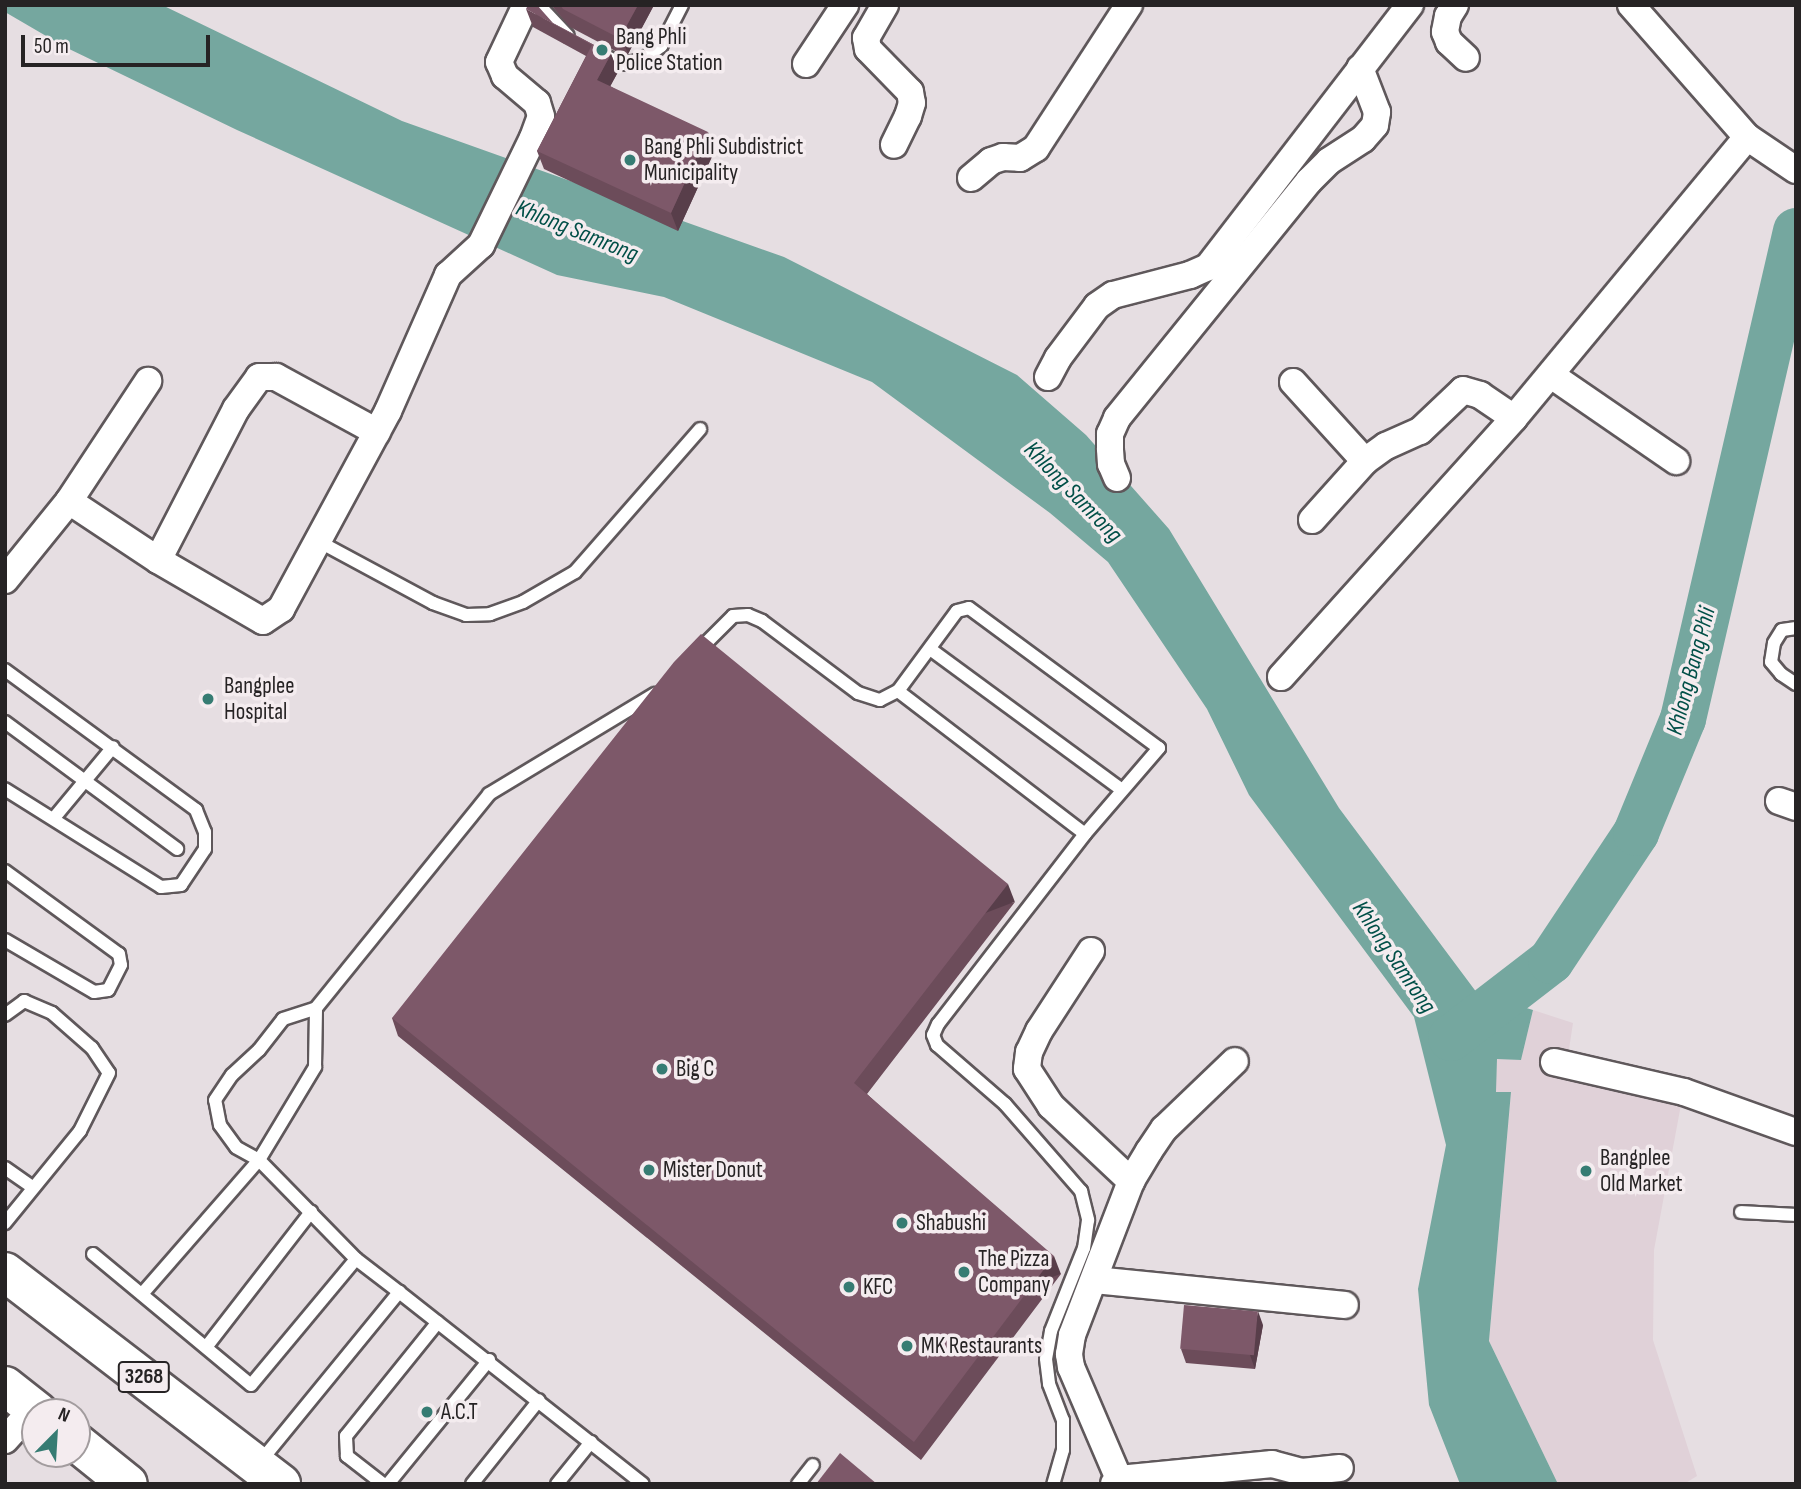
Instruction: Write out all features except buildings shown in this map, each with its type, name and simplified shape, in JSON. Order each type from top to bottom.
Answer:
[{"type":"main road","name":"3268","points":[[5,1272],[269,1474]]},
{"type":"main road","points":[[91,1454],[128,1484]]},
{"type":"street","points":[[69,501],[158,560],[263,621],[281,610],[377,432],[448,275],[481,245],[533,138],[541,116],[537,103],[505,76],[499,62],[526,5]]},
{"type":"street","points":[[806,64],[845,5]]},
{"type":"street","points":[[885,5],[866,38],[868,49],[911,92],[912,103],[908,116],[894,145]]},
{"type":"street","points":[[971,178],[991,161],[1003,157],[1020,158],[1037,148],[1129,5]]},
{"type":"street","points":[[1048,377],[1058,358],[1097,306],[1113,295],[1190,275],[1208,267],[1410,5]]},
{"type":"street","points":[[1455,5],[1448,16],[1445,32],[1449,42],[1466,58]]},
{"type":"street","points":[[1631,5],[1747,137],[1789,166]]},
{"type":"street","points":[[1118,478],[1111,464],[1110,448],[1110,434],[1117,418],[1309,181],[1329,161],[1363,139],[1375,125],[1377,112],[1360,68]]},
{"type":"street","points":[[1281,677],[1514,418],[1747,137]]},
{"type":"street","points":[[1551,375],[1676,461]]},
{"type":"street","points":[[158,560],[236,409],[259,377],[276,377],[377,432]]},
{"type":"street","points":[[5,580],[69,501],[148,381]]},
{"type":"street","points":[[1293,382],[1365,461]]},
{"type":"street","points":[[1311,520],[1365,461],[1386,446],[1420,431],[1463,390],[1480,396],[1514,418]]},
{"type":"street","points":[[1091,950],[1039,1031],[1030,1052],[1027,1069],[1051,1106],[1131,1181]]},
{"type":"street","points":[[1235,1061],[1164,1129],[1131,1181],[1072,1335],[1069,1354],[1071,1367],[1117,1481],[1272,1464],[1302,1472],[1340,1468]]},
{"type":"street","points":[[1554,1062],[1684,1091],[1796,1132]]},
{"type":"street","points":[[1095,1280],[1345,1305]]},
{"type":"street","points":[[5,1440],[21,1410]]},
{"type":"lane","points":[[539,5],[564,34],[622,64],[642,60],[661,46],[681,5]]},
{"type":"lane","points":[[318,541],[433,603],[466,615],[490,614],[523,602],[575,572],[701,429]]},
{"type":"lane","points":[[689,661],[724,622],[733,616],[748,615],[762,621],[858,693],[880,700],[898,691],[957,611],[969,608],[1159,748],[1085,834],[938,1024],[933,1035],[937,1045],[1005,1104],[1081,1191],[1088,1220],[1084,1248],[1051,1331],[1046,1359],[1049,1384],[1063,1420],[1063,1450],[1053,1484]]},
{"type":"lane","points":[[1796,628],[1782,630],[1774,643],[1771,662],[1781,674],[1796,684]]},
{"type":"lane","points":[[930,649],[1122,790]]},
{"type":"lane","points":[[5,670],[196,810],[205,832],[205,849],[181,885],[161,887],[5,789]]},
{"type":"lane","points":[[643,1484],[489,1360],[356,1259],[259,1160],[236,1147],[220,1125],[215,1100],[232,1075],[258,1050],[283,1018],[316,1008],[489,794],[663,687]]},
{"type":"lane","points":[[898,691],[1085,834]]},
{"type":"lane","points":[[5,722],[177,849]]},
{"type":"lane","points":[[54,818],[113,747]]},
{"type":"lane","points":[[5,871],[119,954],[121,965],[108,989],[94,992],[5,940]]},
{"type":"lane","points":[[5,1016],[24,1001],[52,1013],[92,1048],[109,1073],[80,1131],[5,1223]]},
{"type":"lane","points":[[142,1294],[259,1160],[315,1067],[316,1008]]},
{"type":"lane","points":[[5,1168],[32,1187]]},
{"type":"lane","points":[[1741,1212],[1796,1215]]},
{"type":"lane","points":[[207,1346],[311,1213]]},
{"type":"lane","points":[[93,1254],[251,1385],[356,1259]]},
{"type":"lane","points":[[269,1474],[399,1292]]},
{"type":"lane","points":[[438,1322],[346,1436],[347,1456],[386,1484],[489,1360]]},
{"type":"lane","points":[[472,1484],[539,1400]]},
{"type":"lane","points":[[557,1484],[591,1442]]},
{"type":"lane","points":[[798,1484],[813,1465]]},
{"type":"shaded area","name":"Bangplee Old Market","points":[[1533,1010],[1573,1023],[1568,1056],[1685,1083],[1654,1250],[1653,1340],[1697,1476],[1684,1484],[1558,1484],[1489,1341],[1511,1093],[1495,1093],[1497,1058],[1521,1060]]},
{"type":"water","name":"Khlong Samrong","points":[[5,5],[162,5],[402,121],[784,257],[1017,375],[1086,435],[1169,529],[1339,808],[1477,993],[1533,1010],[1521,1060],[1497,1059],[1496,1092],[1511,1092],[1489,1341],[1558,1484],[1460,1484],[1429,1405],[1418,1289],[1446,1145],[1414,1017],[1249,795],[1207,709],[1108,562],[1050,513],[872,382],[664,297],[557,275],[237,130],[65,47],[5,12]]},
{"type":"waterway","name":"Khlong Bang Phli","points":[[1451,1038],[1551,961],[1636,833],[1683,719],[1796,231]]},
{"type":"place","name":"Bang Phli Police Station","points":[[602,50]]},
{"type":"place","name":"Bang Phli Subdistrict Municipality","points":[[630,160]]},
{"type":"place","name":"Bangplee Hospital","points":[[208,699]]},
{"type":"place","name":"Big C","points":[[662,1069]]},
{"type":"place","name":"Mister Donut","points":[[649,1170]]},
{"type":"place","name":"Bangplee Old Market","points":[[1586,1171]]},
{"type":"place","name":"Shabushi","points":[[902,1223]]},
{"type":"place","name":"The Pizza Company","points":[[964,1272]]},
{"type":"place","name":"KFC","points":[[849,1287]]},
{"type":"place","name":"MK Restaurants","points":[[907,1346]]},
{"type":"place","name":"A.C.T","points":[[427,1412]]}]
